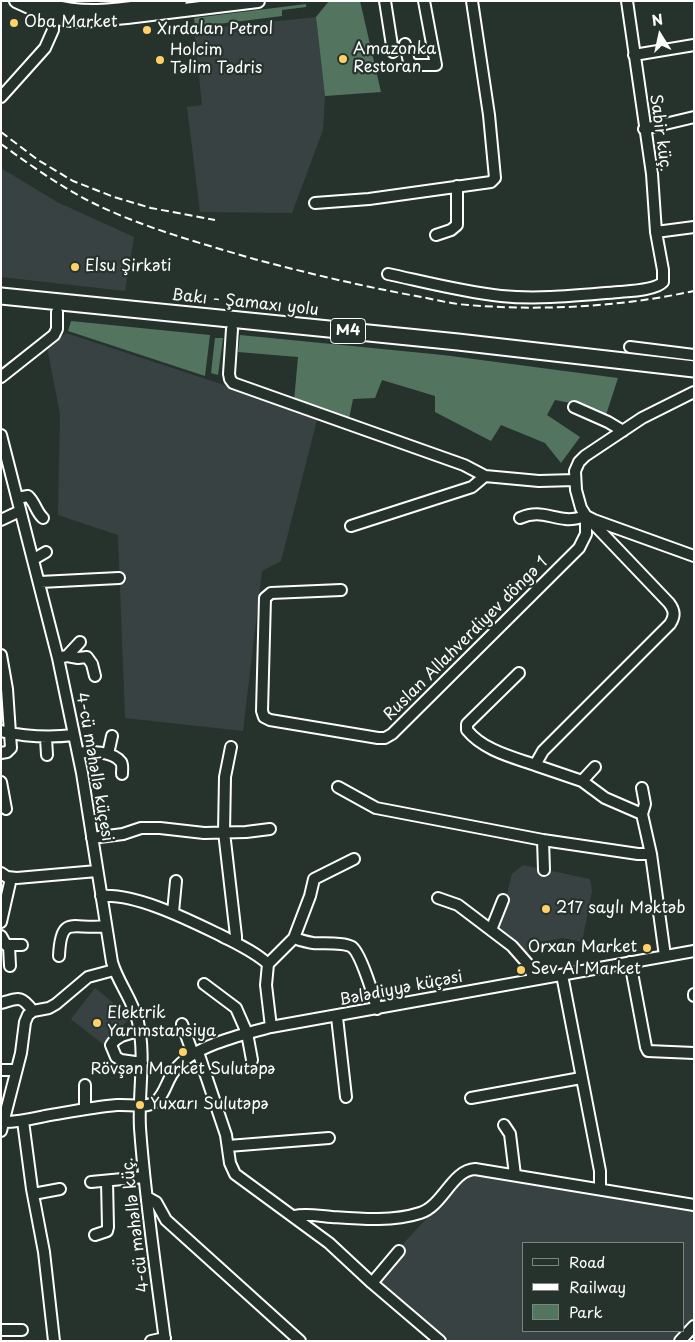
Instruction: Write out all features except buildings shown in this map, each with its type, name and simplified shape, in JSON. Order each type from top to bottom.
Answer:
[{"type":"highway","name":"Bakı - Şamaxı yolu","points":[[1,296],[458,342],[694,370]]},
{"type":"highway","name":"Bakı - Şamaxı yolu","points":[[1,306],[457,351],[694,378]]},
{"type":"main road","points":[[16,1],[54,18],[82,21],[105,20],[258,1]]},
{"type":"main road","points":[[39,1],[55,8],[69,10],[174,2]]},
{"type":"street","points":[[385,1],[393,52]]},
{"type":"street","points":[[405,44],[409,62],[414,65],[436,65],[424,1]]},
{"type":"street","points":[[316,203],[491,182],[495,178],[489,115],[472,1]]},
{"type":"street","name":"Sabir küç.","points":[[388,274],[473,292],[502,296],[540,297],[635,290],[656,286],[663,282],[663,270],[656,232],[652,174],[627,1]]},
{"type":"street","points":[[1,97],[45,48],[53,30],[54,18]]},
{"type":"street","points":[[634,55],[694,45]]},
{"type":"street","points":[[644,129],[694,117]]},
{"type":"street","points":[[436,235],[451,230],[457,225],[457,186]]},
{"type":"street","points":[[656,232],[694,227]]},
{"type":"street","points":[[1,377],[54,335],[57,329],[57,312]]},
{"type":"street","points":[[232,329],[229,374],[233,383],[464,465],[486,476],[555,482],[575,480]]},
{"type":"street","points":[[630,347],[694,355]]},
{"type":"street","points":[[535,765],[543,751],[670,624],[674,614],[674,609],[670,603],[586,516],[579,501],[575,480],[576,466],[584,456],[642,418],[694,392]]},
{"type":"street","points":[[574,407],[623,430]]},
{"type":"street","name":"4-cü məhəllə küçesi","points":[[1,435],[3,454],[62,657],[114,970],[134,1009],[139,1031],[142,1063],[140,1105]]},
{"type":"street","points":[[351,526],[472,487],[486,476]]},
{"type":"street","points":[[17,498],[28,496],[42,518]]},
{"type":"street","points":[[1,520],[20,511]]},
{"type":"street","points":[[520,518],[530,514],[566,519],[586,516],[694,556]]},
{"type":"street","name":"Ruslan Allahverdiyev döngə 1","points":[[341,590],[271,593],[265,598],[262,711],[264,717],[270,720],[385,738],[392,734],[580,548],[586,534],[586,516]]},
{"type":"street","points":[[34,559],[46,552]]},
{"type":"street","points":[[40,582],[119,578]]},
{"type":"street","points":[[62,657],[80,642]]},
{"type":"street","points":[[1,655],[8,689],[6,732],[11,748],[1,754]]},
{"type":"street","points":[[62,657],[87,657],[92,664],[95,676]]},
{"type":"street","points":[[519,673],[467,724],[467,730],[482,743],[494,750],[582,781],[613,802],[642,814]]},
{"type":"street","points":[[6,732],[27,737],[46,738],[74,735]]},
{"type":"street","points":[[108,754],[112,736]]},
{"type":"street","points":[[46,738],[47,755]]},
{"type":"street","points":[[231,747],[225,778],[224,832],[236,943]]},
{"type":"street","points":[[78,753],[94,751],[108,754],[119,760],[122,764],[122,774]]},
{"type":"street","points":[[582,781],[595,767]]},
{"type":"street","points":[[1,782],[6,809]]},
{"type":"street","points":[[338,787],[376,808],[543,840],[638,854],[651,854]]},
{"type":"street","points":[[642,788],[645,804],[642,814],[651,854],[665,956]]},
{"type":"street","points":[[92,838],[123,834],[141,828],[160,828],[204,833],[246,832],[270,829]]},
{"type":"street","points":[[543,840],[544,870]]},
{"type":"street","points":[[271,1027],[266,985],[268,964],[294,938],[310,896],[314,879],[354,859]]},
{"type":"street","points":[[1,873],[11,878],[97,871]]},
{"type":"street","points":[[1,922],[11,878]]},
{"type":"street","points":[[173,912],[176,881]]},
{"type":"street","points":[[101,896],[117,895],[173,912],[236,943],[268,964]]},
{"type":"street","points":[[438,898],[458,905],[521,955],[531,968],[534,980]]},
{"type":"street","points":[[491,930],[503,900]]},
{"type":"street","points":[[59,956],[60,939],[64,929],[68,926],[106,926]]},
{"type":"street","points":[[1,936],[6,945],[22,945]]},
{"type":"street","points":[[294,938],[314,943],[352,947],[357,954],[372,990],[377,1009]]},
{"type":"street","points":[[9,946],[10,966]]},
{"type":"street","name":"Bələdiyyə küçəsi","points":[[140,1105],[148,1105],[160,1097],[174,1070],[184,1060],[229,1038],[271,1027],[694,951]]},
{"type":"street","points":[[630,962],[648,1050],[694,1053]]},
{"type":"street","points":[[114,970],[88,976],[56,1004],[49,1008],[33,1011],[28,1015],[25,1022],[21,1053],[3,1126],[85,1109],[127,1104],[140,1105]]},
{"type":"street","points":[[562,975],[600,1171],[600,1189]]},
{"type":"street","points":[[204,984],[236,1008],[247,1033],[252,1060]]},
{"type":"street","points":[[1,1003],[22,998],[33,1011]]},
{"type":"street","points":[[337,1016],[346,1097]]},
{"type":"street","points":[[182,1024],[196,1053],[228,1146],[230,1163],[235,1174],[329,1243],[372,1283],[440,1341]]},
{"type":"street","points":[[139,1031],[119,1036],[111,1046],[116,1057],[122,1060],[142,1063]]},
{"type":"street","points":[[1,1070],[16,1070]]},
{"type":"street","points":[[472,1098],[581,1078]]},
{"type":"street","points":[[84,1084],[85,1109]]},
{"type":"street","name":"4-cü məhəllə küç.","points":[[140,1105],[144,1177],[165,1339]]},
{"type":"street","points":[[24,1121],[33,1194],[44,1252],[54,1341]]},
{"type":"street","points":[[504,1125],[510,1134],[515,1175]]},
{"type":"street","points":[[228,1146],[329,1138]]},
{"type":"street","points":[[294,1216],[306,1214],[358,1218],[408,1216],[428,1210],[465,1171],[475,1169],[694,1205]]},
{"type":"street","points":[[91,1182],[144,1177]]},
{"type":"street","points":[[95,1235],[107,1231],[108,1227],[107,1181]]},
{"type":"street","points":[[33,1194],[60,1189]]},
{"type":"street","points":[[147,1197],[156,1202],[166,1220],[300,1341]]},
{"type":"street","points":[[372,1283],[399,1251]]},
{"type":"street","points":[[680,1341],[694,1326]]},
{"type":"street","points":[[1,1330],[22,1330]]},
{"type":"street","points":[[151,1341],[165,1339]]},
{"type":"shaded area","points":[[316,17],[325,96],[323,130],[292,213],[200,212],[187,107],[202,105],[194,30]]},
{"type":"shaded area","points":[[1,168],[57,202],[134,237],[125,291],[1,277]]},
{"type":"shaded area","points":[[66,333],[318,416],[281,561],[262,571],[243,731],[125,718],[118,535],[58,515],[60,414],[47,347]]},
{"type":"shaded area","name":"217 saylı Məktəb","points":[[523,865],[590,879],[592,891],[582,942],[563,938],[528,944],[529,953],[523,954],[500,929],[499,926],[512,874]]},
{"type":"shaded area","name":"Elektrik Yarımstansiya","points":[[95,988],[131,1017],[104,1045],[71,1019]]},
{"type":"shaded area","points":[[469,1173],[694,1211],[694,1319],[685,1328],[685,1242],[522,1242],[522,1332],[682,1332],[673,1341],[449,1341],[379,1282],[406,1250],[401,1246]]},
{"type":"green space","points":[[329,1],[360,1],[381,92],[325,96],[316,17]]},
{"type":"green space","points":[[306,4],[306,7],[282,10],[282,16],[195,27],[194,18]]},
{"type":"green space","points":[[71,321],[210,335],[205,376],[68,331]]},
{"type":"green space","points":[[240,335],[443,355],[618,378],[606,415],[576,404],[555,400],[547,415],[580,437],[561,463],[545,443],[501,425],[491,441],[435,412],[435,396],[382,380],[375,398],[353,399],[349,419],[294,401],[298,357],[238,352]]},
{"type":"green space","points":[[215,338],[223,338],[218,375],[211,373]]},
{"type":"railway","points":[[1,132],[38,160],[73,181],[114,197],[151,208],[215,220]]},
{"type":"railway","points":[[1,144],[69,190],[132,220],[254,259],[375,288],[449,303],[525,308],[610,304],[694,291]]},
{"type":"place","name":"Oba Market","points":[[14,23]]},
{"type":"place","name":"Xırdalan Petrol","points":[[147,30]]},
{"type":"place","name":"Amazonka Restoran","points":[[343,59]]},
{"type":"place","name":"Holcim Təlim Tədris","points":[[160,60]]},
{"type":"place","name":"Elsu Şirkəti","points":[[75,267]]},
{"type":"place","name":"217 saylı Məktəb","points":[[546,909]]},
{"type":"place","name":"Orxan Market","points":[[647,948]]},
{"type":"place","name":"Sev Al Market","points":[[521,970]]},
{"type":"place","name":"Elektrik Yarımstansiya","points":[[97,1023]]},
{"type":"place","name":"Rövşən Market Sulutəpə","points":[[183,1052]]},
{"type":"place","name":"Yuxarı Sulutəpə","points":[[140,1105]]}]
